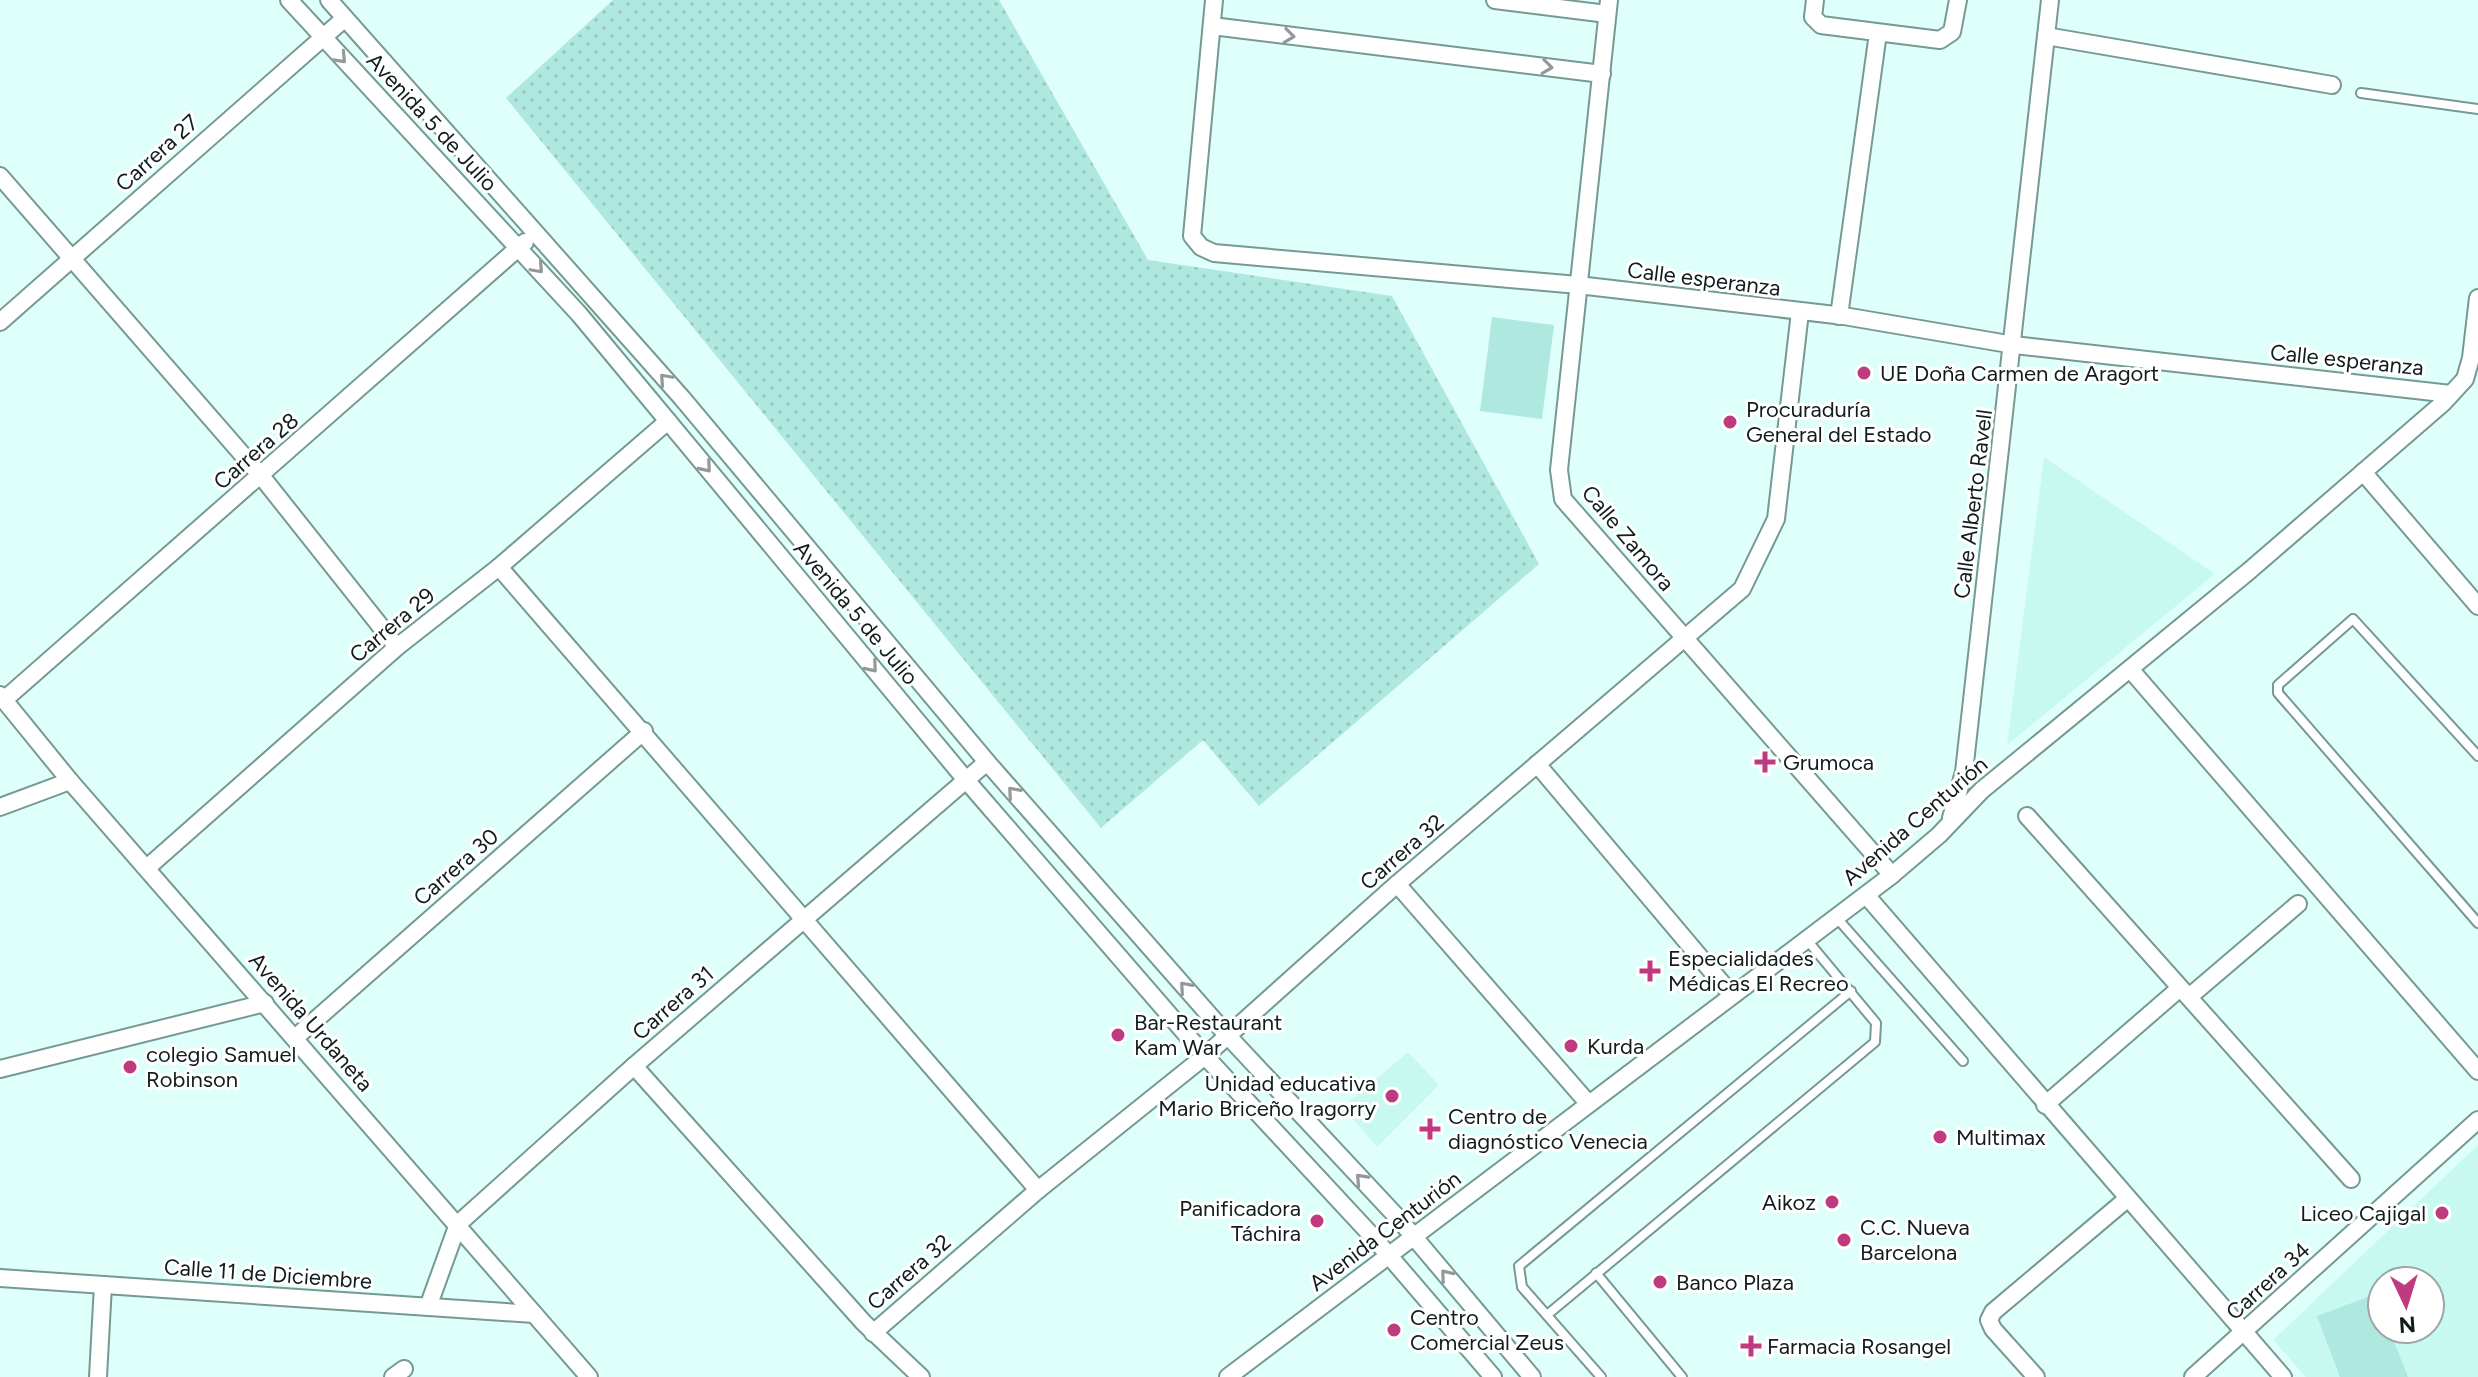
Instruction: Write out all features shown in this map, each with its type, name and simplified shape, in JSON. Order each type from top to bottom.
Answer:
[{"type":"street","name":"Avenida 5 de Julio","points":[[289,0],[519,247],[966,780],[1205,1056],[1389,1255],[1493,1377]]},
{"type":"street","name":"Avenida 5 de Julio","points":[[329,0],[764,496],[987,762],[1227,1035],[1413,1237],[1532,1377]]},
{"type":"street","name":"Calle esperanza","points":[[1214,0],[1192,236],[1201,247],[1214,253],[1578,285],[1839,316],[2014,345],[2451,394]]},
{"type":"street","points":[[1495,0],[1608,7]]},
{"type":"street","points":[[1815,0],[1813,17],[1821,25],[1940,40],[1952,32],[1958,0]]},
{"type":"street","name":"Calle Alberto Ravell","points":[[1950,820],[1964,772],[2014,345],[2050,0]]},
{"type":"street","name":"Calle Zamora","points":[[1608,7],[1559,470],[1563,499],[1892,875]]},
{"type":"street","name":"Carrera 27","points":[[0,322],[344,19]]},
{"type":"street","points":[[1212,26],[1602,74]]},
{"type":"street","points":[[1839,316],[1878,33]]},
{"type":"street","points":[[2046,36],[2332,85]]},
{"type":"street","points":[[0,176],[262,477],[397,647]]},
{"type":"street","name":"Carrera 28","points":[[2,697],[262,477],[536,234]]},
{"type":"street","name":"Avenida Centurión","points":[[1228,1377],[1892,875],[1939,835],[1950,820],[2363,472],[2465,379],[2471,358],[2478,298]]},
{"type":"street","name":"Carrera 32","points":[[873,1333],[1038,1190],[1205,1056],[1397,884],[1742,589],[1776,519],[1800,312]]},
{"type":"street","name":"Carrera 29","points":[[148,867],[397,647],[499,567],[668,421]]},
{"type":"street","points":[[2363,472],[2478,606]]},
{"type":"street","points":[[746,514],[764,496]]},
{"type":"street","points":[[499,567],[1038,1190]]},
{"type":"street","points":[[2130,669],[2478,1071]]},
{"type":"street","name":"Avenida Urdaneta","points":[[2,697],[70,781],[589,1377]]},
{"type":"street","name":"Carrera 30","points":[[296,1037],[644,731]]},
{"type":"street","name":"Carrera 31","points":[[428,1307],[458,1224],[634,1066],[987,762]]},
{"type":"street","points":[[1537,764],[1731,994]]},
{"type":"street","points":[[0,807],[70,781]]},
{"type":"street","points":[[2027,816],[2351,1179]]},
{"type":"street","points":[[1397,884],[1588,1103]]},
{"type":"street","points":[[1866,895],[2283,1377]]},
{"type":"street","points":[[2045,1105],[2298,904]]},
{"type":"street","points":[[0,1069],[265,1003]]},
{"type":"street","points":[[634,1066],[873,1333],[921,1377]]},
{"type":"street","name":"Carrera 34","points":[[2193,1377],[2478,1120]]},
{"type":"street","points":[[2036,1377],[1993,1329],[1989,1320],[1993,1312],[2127,1199]]},
{"type":"street","name":"Calle 11 de Diciembre","points":[[0,1278],[534,1314]]},
{"type":"street","points":[[98,1377],[103,1285]]},
{"type":"lane","points":[[2361,93],[2478,109]]},
{"type":"lane","points":[[2478,756],[2353,619],[2278,685],[2278,693],[2478,923]]},
{"type":"lane","points":[[1836,917],[1963,1061]]},
{"type":"lane","points":[[1547,1315],[1875,1042],[1876,1023],[1807,939]]},
{"type":"lane","points":[[1601,1377],[1522,1287],[1519,1266],[1851,991]]},
{"type":"lane","points":[[1596,1273],[1682,1377]]},
{"type":"shaded area","points":[[613,0],[999,0],[1148,260],[1392,296],[1539,564],[1259,806],[1203,740],[1101,828],[506,98]]},
{"type":"shaded area","points":[[1492,317],[1554,325],[1542,419],[1480,411]]},
{"type":"shaded area","points":[[2044,457],[2215,574],[2007,745]]},
{"type":"shaded area","name":"Unidad educativa Mario Briceño Iragorry","points":[[1408,1052],[1439,1085],[1377,1147],[1343,1107]]},
{"type":"shaded area","name":"Liceo Cajigal","points":[[2478,1145],[2478,1377],[2306,1377],[2273,1340]]},
{"type":"shaded area","points":[[2366,1298],[2366,1345],[2395,1345],[2408,1377],[2340,1377],[2317,1316]]},
{"type":"place","name":"UE Doña Carmen de Aragort","points":[[1864,373]]},
{"type":"place","name":"Procuraduría General del Estado","points":[[1730,422]]},
{"type":"place","name":"Grumoca","points":[[1765,762]]},
{"type":"place","name":"Especialidades Médicas El Recreo","points":[[1650,971]]},
{"type":"place","name":"Bar-Restaurant Kam War","points":[[1118,1035]]},
{"type":"place","name":"Kurda","points":[[1571,1046]]},
{"type":"place","name":"colegio Samuel Robinson","points":[[130,1067]]},
{"type":"place","name":"Unidad educativa Mario Briceño Iragorry","points":[[1392,1096]]},
{"type":"place","name":"Centro de diagnóstico Venecia","points":[[1430,1129]]},
{"type":"place","name":"Multimax","points":[[1940,1137]]},
{"type":"place","name":"Aikoz","points":[[1832,1202]]},
{"type":"place","name":"Liceo Cajigal","points":[[2442,1213]]},
{"type":"place","name":"Panificadora Táchira","points":[[1317,1221]]},
{"type":"place","name":"C.C. Nueva Barcelona","points":[[1844,1240]]},
{"type":"place","name":"Banco Plaza","points":[[1660,1282]]},
{"type":"place","name":"Centro Comercial Zeus","points":[[1394,1330]]},
{"type":"place","name":"Farmacia Rosangel","points":[[1751,1346]]}]
